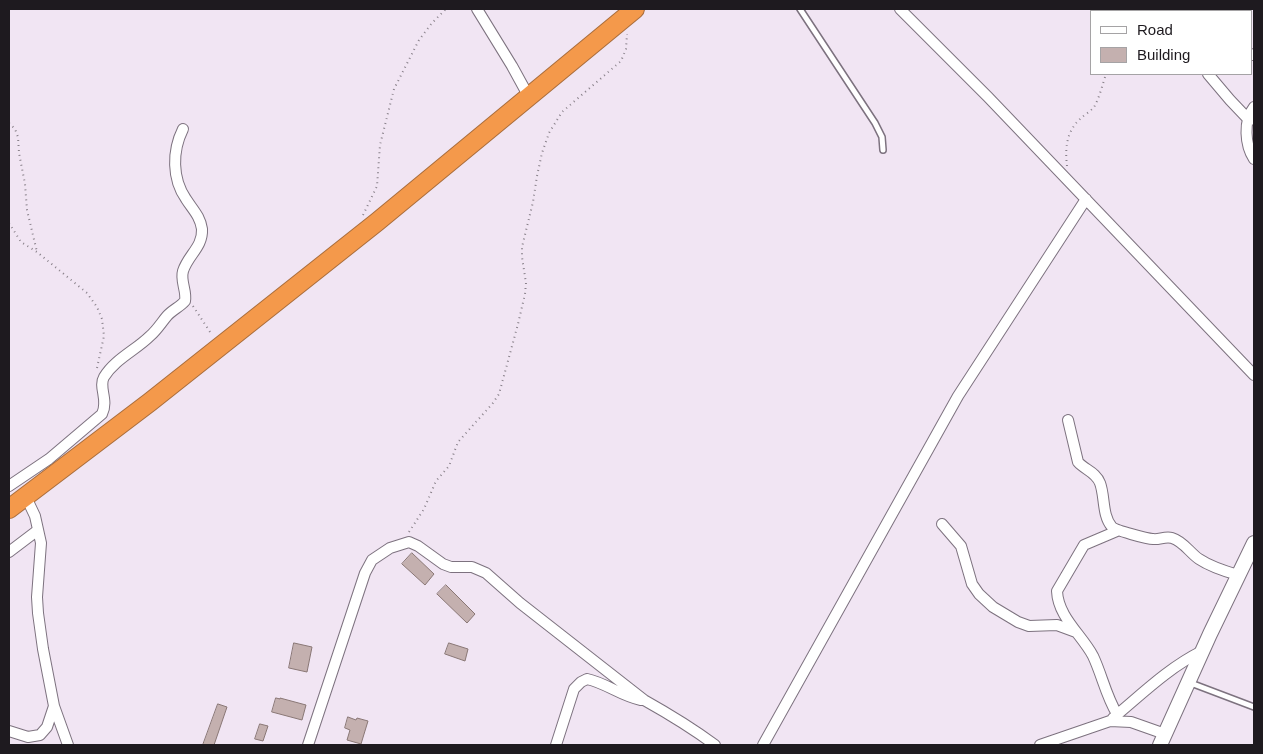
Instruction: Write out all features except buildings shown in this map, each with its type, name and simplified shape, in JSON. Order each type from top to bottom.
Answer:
[{"type":"highway","points":[[9,509],[224,344],[356,239],[630,13]]},
{"type":"main road","points":[[1162,740],[1238,575],[1253,549]]},
{"type":"street","points":[[477,9],[529,97]]},
{"type":"street","points":[[900,9],[1068,180],[1254,376]]},
{"type":"street","points":[[1209,75],[1230,100],[1252,119]]},
{"type":"street","points":[[1254,107],[1250,112],[1252,119],[1246,130],[1249,151],[1254,158]]},
{"type":"street","points":[[9,486],[49,458],[102,414],[105,401],[102,385],[107,372],[150,337],[161,326],[168,315],[186,299],[182,280],[183,270],[199,245],[202,236],[201,224],[197,214],[185,199],[178,182],[175,155],[183,130]]},
{"type":"street","points":[[763,745],[958,396],[1086,200]]},
{"type":"street","points":[[1068,420],[1078,462],[1100,481],[1107,516],[1111,526],[1117,531],[1153,540],[1170,538],[1177,540],[1197,558],[1212,567],[1238,575]]},
{"type":"street","points":[[26,496],[35,516],[41,543],[37,597],[38,613],[54,706],[68,745]]},
{"type":"street","points":[[942,524],[961,546],[972,584],[979,594],[993,606],[1018,622],[1029,626],[1057,625],[1076,632]]},
{"type":"street","points":[[9,552],[38,530]]},
{"type":"street","points":[[1113,718],[1110,703],[1093,656],[1076,632],[1058,598],[1057,591],[1084,545],[1117,531]]},
{"type":"street","points":[[308,745],[364,573],[372,560],[390,548],[409,542],[418,546],[443,564],[451,567],[472,567],[486,573],[520,603],[644,700],[667,712],[715,745]]},
{"type":"street","points":[[1040,745],[1113,718],[1170,670],[1202,652]]},
{"type":"street","points":[[556,745],[574,689],[581,682],[587,679],[598,681],[630,697],[644,700]]},
{"type":"street","points":[[9,731],[28,737],[40,735],[44,732],[54,706]]},
{"type":"street","points":[[1113,718],[1131,722],[1162,740]]},
{"type":"lane","points":[[800,9],[875,123],[882,137],[883,150]]},
{"type":"lane","points":[[1188,682],[1254,707]]},
{"type":"path","points":[[356,239],[364,214],[377,186],[380,145],[394,89],[419,40],[446,9]]},
{"type":"path","points":[[401,544],[424,510],[436,481],[449,466],[458,442],[493,403],[498,394],[525,294],[526,283],[522,247],[542,153],[549,133],[562,112],[621,61],[624,55],[630,13]]},
{"type":"path","points":[[1068,180],[1065,150],[1070,134],[1078,121],[1093,109],[1106,75]]},
{"type":"path","points":[[9,123],[15,129],[18,137],[27,210],[38,252]]},
{"type":"path","points":[[9,223],[21,242],[38,252],[87,293],[100,313],[104,336],[97,366],[102,385]]},
{"type":"path","points":[[186,299],[210,333],[224,344]]}]
